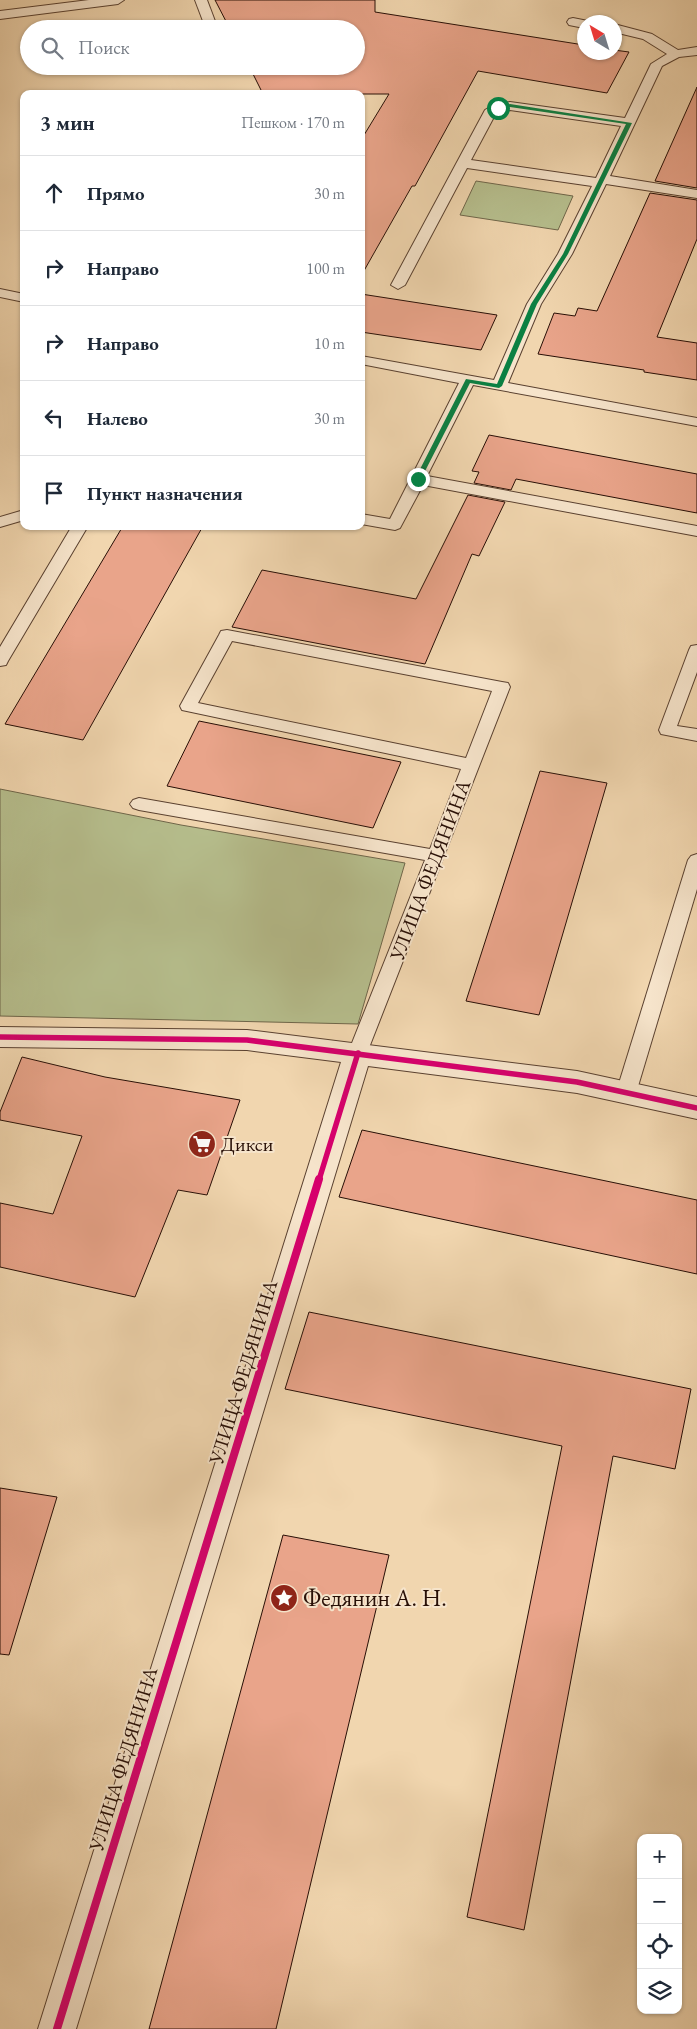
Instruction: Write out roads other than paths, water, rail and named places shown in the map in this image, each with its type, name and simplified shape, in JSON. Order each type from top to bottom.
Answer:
[{"type":"street","points":[[0,1037],[246,1040],[578,1082],[697,1108]]},
{"type":"street","name":"УЛИЦА ФЕДЯНИНА","points":[[57,2029],[358,1053]]},
{"type":"lane","points":[[0,15],[118,0]]},
{"type":"lane","points":[[202,0],[209,20]]},
{"type":"lane","points":[[622,29],[638,31],[663,43],[676,54]]},
{"type":"lane","points":[[499,386],[534,304],[566,254],[657,64],[676,54],[697,52]]},
{"type":"lane","points":[[398,285],[490,113],[498,108],[510,106],[630,123]]},
{"type":"lane","points":[[463,163],[697,194]]},
{"type":"lane","points":[[0,293],[20,297]]},
{"type":"lane","points":[[365,361],[697,422]]},
{"type":"lane","points":[[365,520],[395,525],[468,380]]},
{"type":"lane","points":[[418,479],[697,531]]},
{"type":"lane","points":[[0,522],[20,517]]},
{"type":"lane","points":[[0,661],[78,530]]},
{"type":"lane","name":"УЛИЦА ФЕДЯНИНА","points":[[358,1053],[502,687],[227,635],[188,706],[471,765]]},
{"type":"lane","points":[[697,650],[667,730],[697,735]]},
{"type":"lane","points":[[139,804],[436,856]]},
{"type":"lane","points":[[626,1093],[697,860]]},
{"type":"place","name":"Дикси","points":[[202,1144]]},
{"type":"place","name":"Федянин А. Н.","points":[[284,1598]]}]
